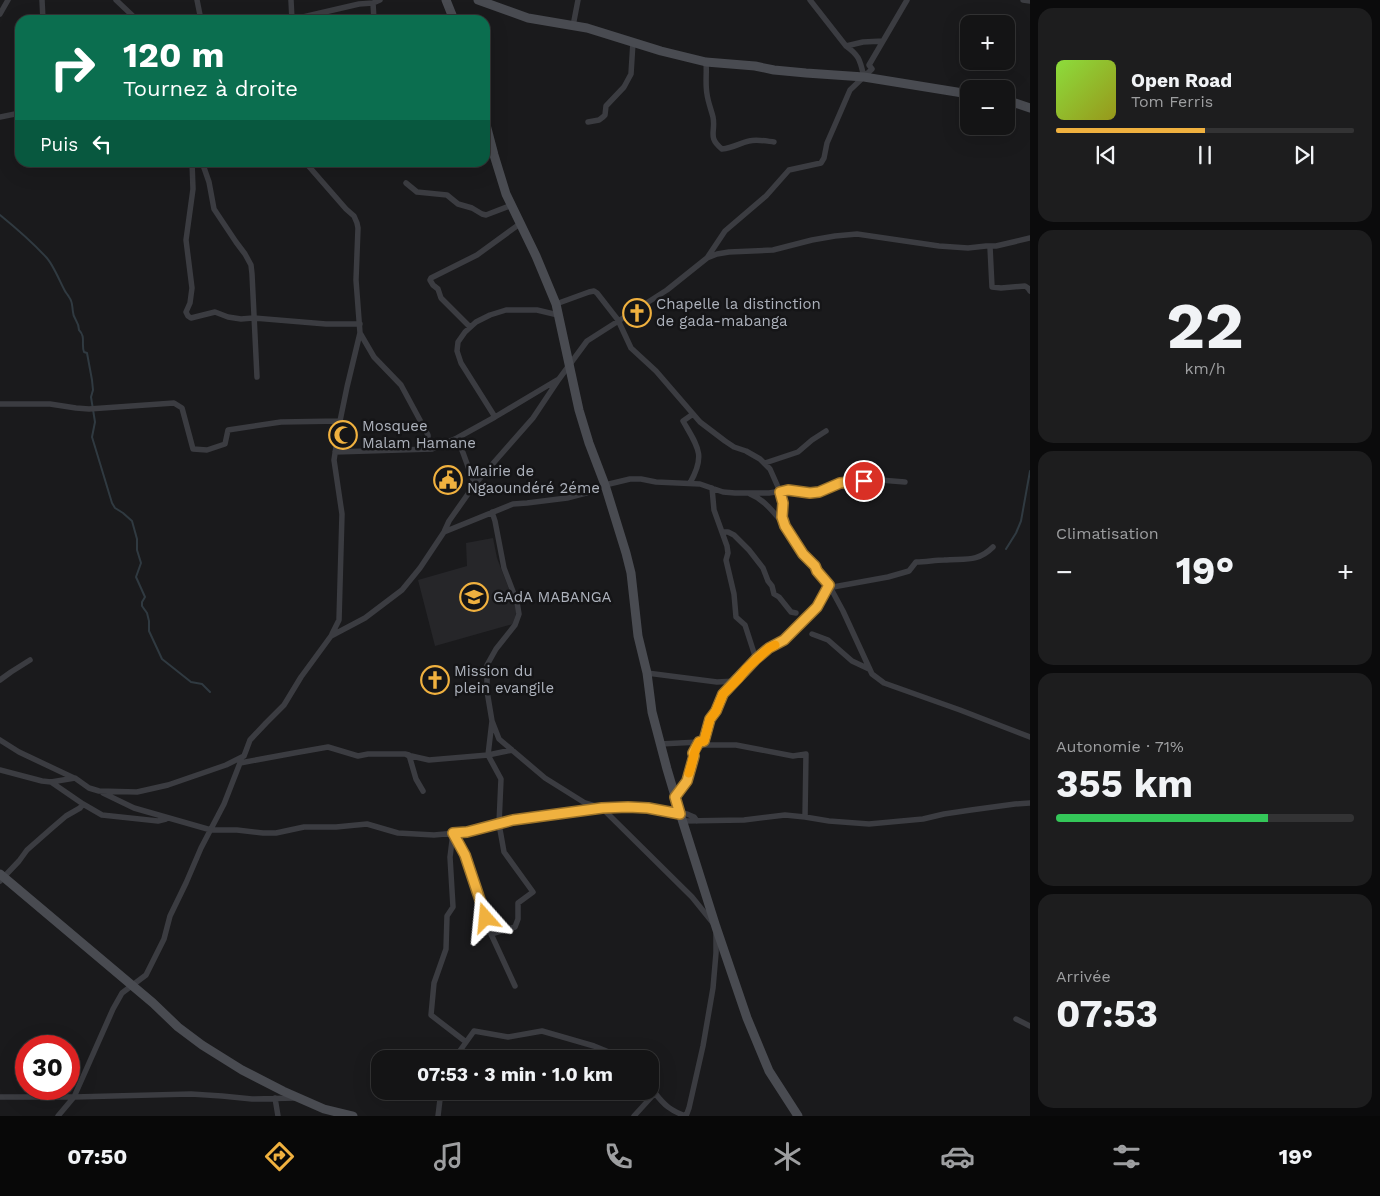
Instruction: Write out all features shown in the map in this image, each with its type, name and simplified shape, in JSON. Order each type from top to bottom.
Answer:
[{"type":"street","points":[[0,14],[8,0]]},
{"type":"street","points":[[42,0],[43,15]]},
{"type":"street","points":[[116,0],[132,15]]},
{"type":"street","points":[[197,0],[200,15]]},
{"type":"street","points":[[291,0],[291,15]]},
{"type":"street","points":[[310,15],[380,0]]},
{"type":"street","points":[[446,0],[452,15]]},
{"type":"street","points":[[478,0],[528,18],[600,32],[661,51],[706,62],[755,66],[774,70],[864,77],[960,93]]},
{"type":"street","points":[[573,26],[578,0]]},
{"type":"street","points":[[810,0],[846,46],[860,59],[864,77]]},
{"type":"street","points":[[707,258],[725,231],[766,196],[789,170],[821,163],[827,143],[850,90],[872,69],[869,65],[907,0]]},
{"type":"street","points":[[1023,0],[1030,1]]},
{"type":"street","points":[[373,3],[374,15]]},
{"type":"street","points":[[846,46],[863,42],[883,41]]},
{"type":"street","points":[[588,122],[603,118],[606,106],[624,87],[631,74],[633,42]]},
{"type":"street","points":[[706,62],[707,94],[714,121],[712,133],[716,144],[722,150],[731,149],[752,140],[774,142]]},
{"type":"street","points":[[1015,103],[1030,108]]},
{"type":"street","points":[[0,117],[15,113]]},
{"type":"street","points":[[490,138],[504,186],[546,277],[556,304],[579,410],[628,560],[638,636],[647,673],[652,712],[675,797],[747,1018],[769,1070],[798,1116]]},
{"type":"street","points":[[192,167],[193,189],[186,240],[192,288],[186,312],[188,316],[191,318],[215,312],[241,319],[253,318],[326,324],[360,324]]},
{"type":"street","points":[[204,167],[209,182],[214,209],[251,265],[257,377]]},
{"type":"street","points":[[80,1083],[122,993],[146,975],[164,939],[170,916],[201,848],[224,804],[250,740],[284,705],[301,677],[331,636],[339,620],[342,514],[334,460],[346,387],[360,333],[356,280],[357,223],[354,216],[309,167]]},
{"type":"street","points":[[406,183],[417,192],[447,195],[458,204],[472,208],[482,214],[512,205]]},
{"type":"street","points":[[470,327],[441,298],[438,289],[430,280],[448,268],[477,255],[521,223]]},
{"type":"street","points":[[331,636],[365,618],[402,590],[420,568],[475,484],[534,418],[559,378],[587,341],[667,290],[707,258],[729,252],[773,250],[812,240],[857,234],[954,248],[996,246],[1030,238]]},
{"type":"street","points":[[990,246],[992,287],[1025,286],[1030,291]]},
{"type":"street","points":[[556,304],[594,292],[597,293],[618,320],[630,348],[656,371],[700,422],[734,447],[760,459],[770,469],[783,503],[782,517],[785,526]]},
{"type":"street","points":[[495,417],[461,363],[457,351],[458,342],[476,322],[506,310],[537,310],[558,315]]},
{"type":"street","points":[[360,333],[374,357],[401,385],[406,393],[428,435],[428,441],[432,449]]},
{"type":"street","points":[[335,452],[432,449],[457,438],[495,417],[559,378]]},
{"type":"street","points":[[0,404],[50,404],[89,409],[174,403],[182,408],[193,449],[207,450],[225,444],[228,430],[281,422],[340,421]]},
{"type":"street","points":[[690,483],[695,475],[700,459],[695,442],[683,421],[693,414]]},
{"type":"street","points":[[764,463],[798,452],[812,440],[826,432]]},
{"type":"street","points":[[457,438],[475,484]]},
{"type":"street","points":[[444,532],[513,504],[567,498],[630,479],[678,484],[700,484],[723,492],[769,494],[788,490],[810,493],[819,492],[847,482],[880,480],[905,482]]},
{"type":"street","points":[[712,488],[714,510],[727,546],[728,554],[726,560],[734,594],[736,617],[745,625],[756,659]]},
{"type":"street","points":[[748,493],[763,501],[770,508],[785,526],[803,554],[829,585],[872,674],[884,683],[1030,737]]},
{"type":"street","points":[[492,512],[504,568],[517,602],[519,614],[515,625],[496,649],[487,665],[487,691],[492,721],[499,739],[545,778],[585,803],[602,808],[692,897],[716,927],[713,988],[690,1108],[686,1116],[677,1112],[664,1104],[655,1092],[634,1116]]},
{"type":"street","points":[[722,532],[734,535],[749,550],[763,568],[774,594],[779,597],[791,612],[796,613]]},
{"type":"street","points":[[829,585],[833,586],[888,577],[909,571],[916,562],[968,560],[986,554],[993,547]]},
{"type":"street","points":[[675,797],[687,781],[694,756],[693,753],[698,744],[704,741],[710,719],[716,711],[723,694],[756,659],[769,648],[784,640],[817,607],[829,585]]},
{"type":"street","points":[[812,634],[828,640],[852,661],[869,669]]},
{"type":"street","points":[[0,680],[30,660]]},
{"type":"street","points":[[647,673],[717,682],[736,681]]},
{"type":"street","points":[[491,934],[515,926],[518,919],[518,903],[532,892],[504,852],[499,824],[501,779],[488,755],[492,721]]},
{"type":"street","points":[[0,740],[18,752],[75,778],[89,788],[134,808],[211,830],[237,830],[263,834],[304,827],[336,827],[367,824],[398,833],[434,835],[467,832],[530,818],[602,808],[628,807],[648,808],[682,817],[692,815],[697,821],[744,820],[785,816],[869,824],[923,819],[944,814],[1030,803]]},
{"type":"street","points":[[660,744],[736,745],[793,756],[806,754],[805,817]]},
{"type":"street","points":[[240,763],[328,748],[358,756],[368,754],[405,754],[429,760],[488,755],[512,750]]},
{"type":"street","points":[[405,754],[409,755],[416,778],[424,791]]},
{"type":"street","points":[[99,791],[137,792],[168,785],[226,765],[244,756]]},
{"type":"street","points":[[0,770],[51,782],[75,778]]},
{"type":"street","points":[[51,782],[102,815],[158,821],[168,818]]},
{"type":"street","points":[[83,804],[80,808],[66,816],[27,850],[19,861],[1,877],[153,1003],[178,1028],[202,1045],[242,1070],[299,1098],[324,1109],[353,1116]]},
{"type":"street","points":[[453,833],[465,855],[491,934],[514,986]]},
{"type":"street","points":[[453,833],[450,857],[453,907],[447,916],[446,948],[434,983],[430,1015],[466,1042]]},
{"type":"street","points":[[1016,1019],[1030,1026]]},
{"type":"street","points":[[460,1050],[474,1031],[508,1037],[542,1031],[604,1050]]},
{"type":"street","points":[[80,1097],[190,1094],[252,1099],[299,1098]]},
{"type":"street","points":[[0,1097],[15,1097]]},
{"type":"street","points":[[275,1098],[278,1116]]},
{"type":"street","points":[[58,1116],[71,1100]]},
{"type":"street","points":[[438,1116],[440,1100]]},
{"type":"shaded area","points":[[454,476],[455,483],[441,484],[440,478]]},
{"type":"shaded area","points":[[493,538],[497,558],[517,610],[513,624],[435,646],[418,580],[467,566],[466,543]]},
{"type":"waterway","points":[[0,215],[49,260],[71,301],[73,314],[83,338],[83,349],[87,353],[92,380],[93,390],[91,397],[95,422],[92,437],[112,503],[115,508],[132,521],[141,563],[136,577],[145,597],[142,606],[147,613],[149,631],[162,659],[191,682],[202,684],[210,692]]},
{"type":"waterway","points":[[1006,549],[1021,521],[1030,471]]},
{"type":"slow traffic","points":[[689,773],[694,756],[693,753],[699,742],[704,741],[710,719],[716,711],[723,694],[746,669],[769,648],[775,645]]},
{"type":"place","name":"Chapelle la distinction de gada-mabanga","points":[[637,313]]},
{"type":"place","name":"Mosquee Malam Hamane","points":[[343,435]]},
{"type":"place","name":"Mairie de Ngaoundéré 2éme","points":[[448,480]]},
{"type":"place","name":"GAdA MABANGA","points":[[474,597]]},
{"type":"place","name":"Mission du plein evangile","points":[[435,680]]},
{"type":"route","points":[[486,918],[465,855],[453,833],[467,832],[513,820],[602,808],[648,808],[680,814],[675,797],[687,781],[694,756],[693,753],[699,742],[704,741],[710,719],[716,711],[723,694],[756,659],[769,648],[784,640],[817,607],[829,585],[803,554],[785,526],[782,517],[783,503],[780,492],[788,490],[810,493],[819,492],[840,483],[864,481]]}]
